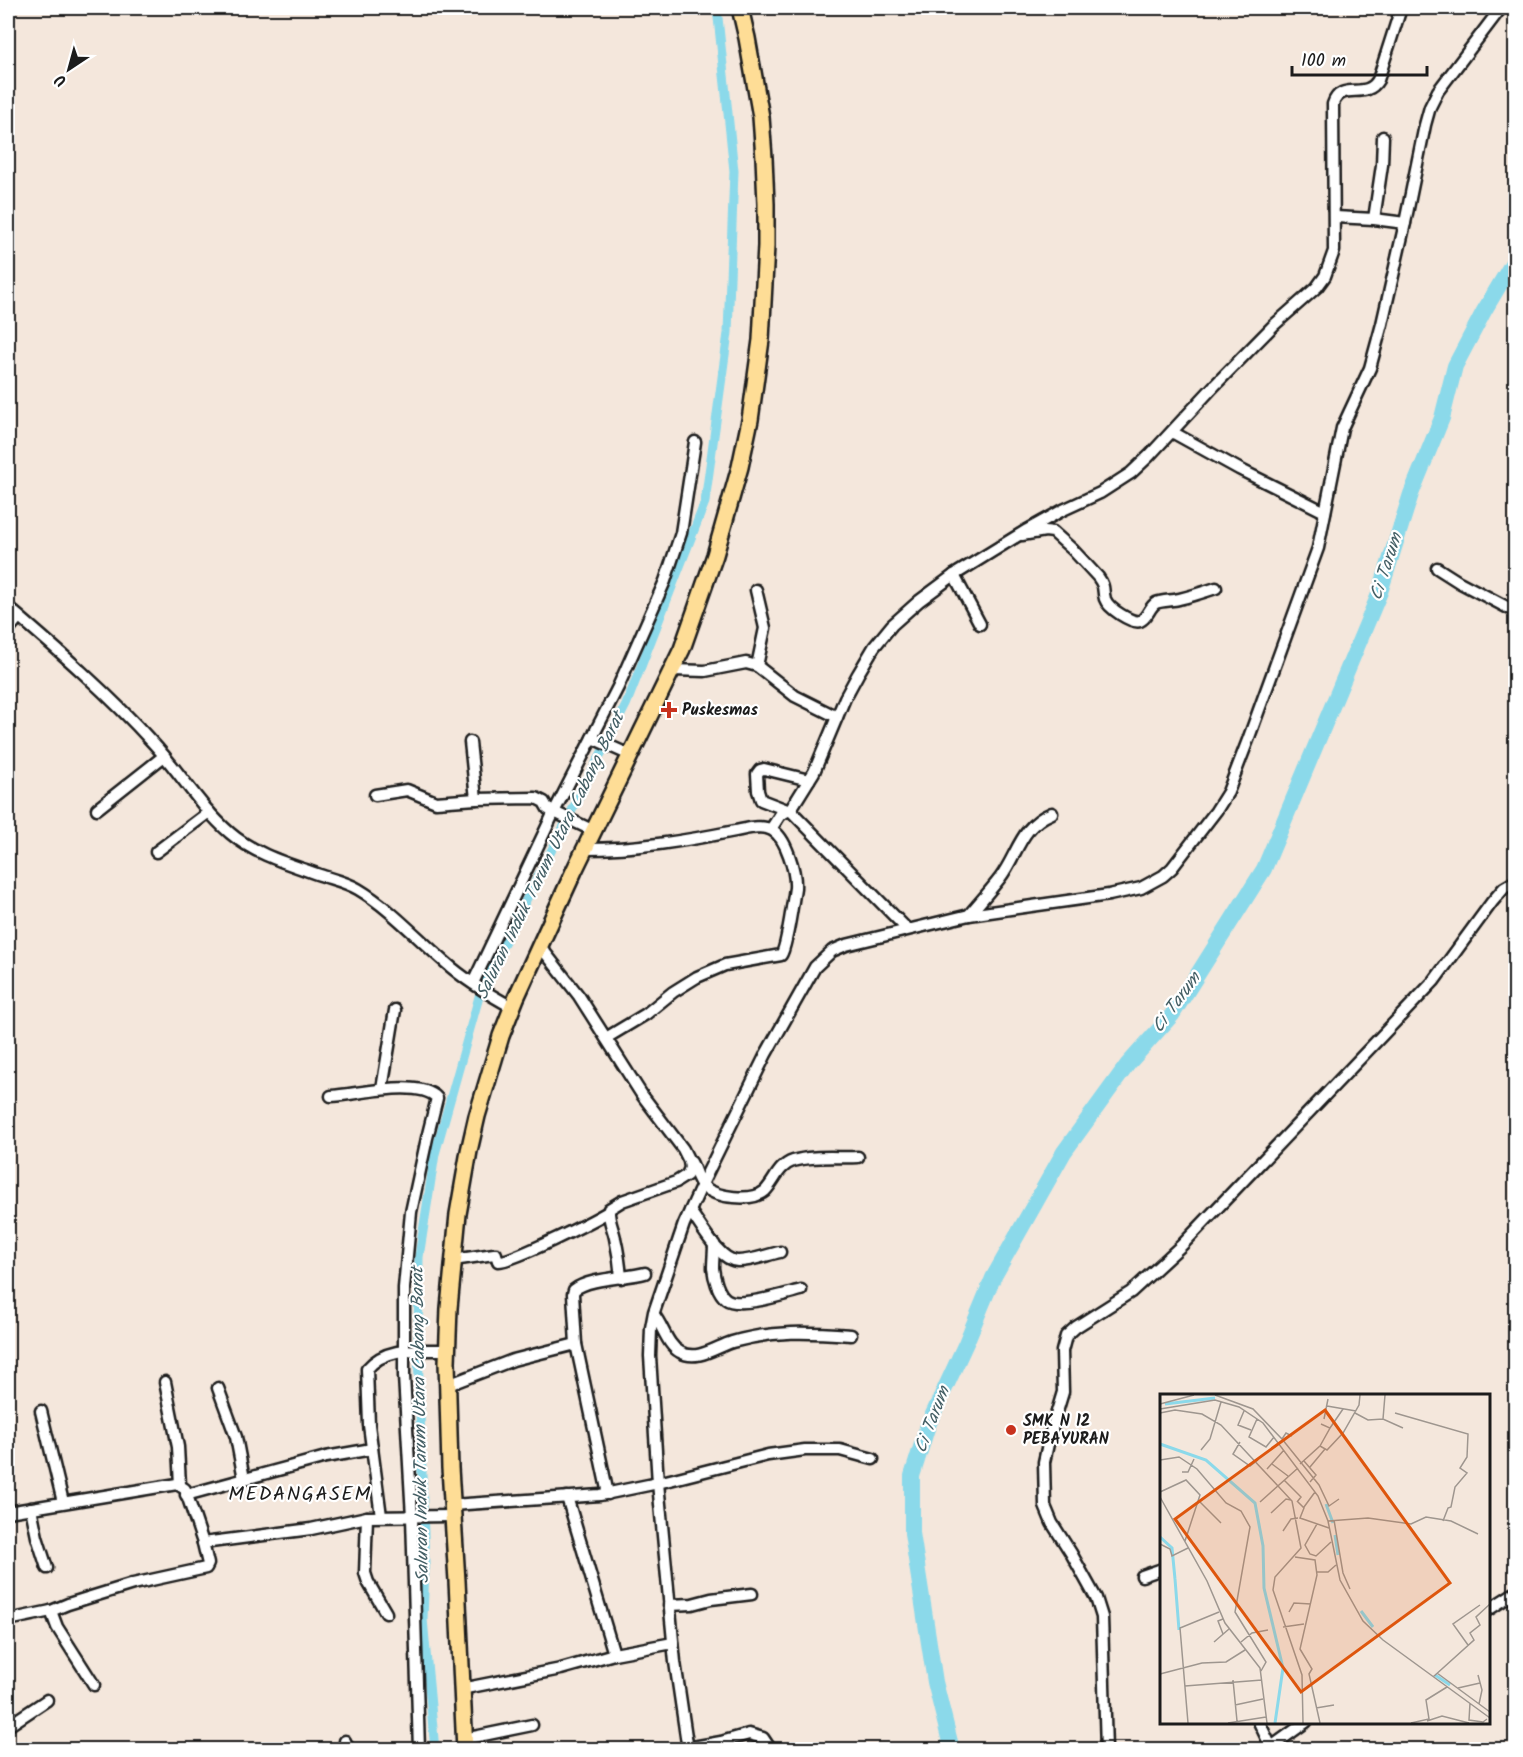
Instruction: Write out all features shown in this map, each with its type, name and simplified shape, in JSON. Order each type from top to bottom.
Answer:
[{"type":"main road","points":[[465,1744],[457,1581],[449,1512],[447,1350],[458,1214],[477,1116],[501,1036],[506,1004],[540,946],[626,753],[672,670],[716,555],[750,420],[761,340],[766,246],[764,158],[756,83],[740,8]]},
{"type":"street","points":[[771,829],[780,815],[789,809],[809,780],[845,698],[866,659],[892,625],[954,575],[1018,535],[1100,494],[1116,483],[1149,456],[1246,353],[1317,287],[1325,276],[1334,250],[1333,104],[1337,95],[1346,91],[1366,91],[1378,81],[1401,8]]},
{"type":"street","points":[[771,1749],[763,1738],[749,1734],[688,1749],[669,1605],[650,1356],[651,1328],[659,1294],[690,1211],[766,1054],[815,967],[832,951],[846,945],[969,915],[1109,895],[1141,888],[1163,876],[1172,868],[1199,835],[1228,792],[1311,568],[1322,531],[1337,445],[1342,428],[1370,368],[1382,324],[1430,108],[1438,91],[1501,8]]},
{"type":"street","points":[[1374,219],[1382,165],[1383,137]]},
{"type":"street","points":[[1335,217],[1405,223]]},
{"type":"street","points":[[1172,432],[1325,512]]},
{"type":"street","points":[[474,985],[556,814],[595,739],[675,555],[681,533],[695,442]]},
{"type":"street","points":[[1058,513],[1058,535]]},
{"type":"street","points":[[1018,535],[1045,531],[1058,535],[1098,577],[1103,585],[1108,604],[1135,621],[1141,621],[1157,602],[1180,599],[1216,588]]},
{"type":"street","points":[[1437,568],[1466,587],[1515,612]]},
{"type":"street","points":[[954,575],[981,624]]},
{"type":"street","points":[[756,590],[765,628],[757,666]]},
{"type":"street","points":[[8,607],[102,691],[164,756],[209,812],[231,833],[254,849],[355,887],[397,918],[474,985],[506,1004]]},
{"type":"street","points":[[8,630],[19,617]]},
{"type":"street","points":[[672,670],[705,671],[746,663],[757,666],[795,696],[837,717]]},
{"type":"street","points":[[595,739],[626,753]]},
{"type":"street","points":[[470,742],[476,799]]},
{"type":"street","points":[[97,809],[164,756]]},
{"type":"street","points":[[809,780],[764,769],[757,774],[761,800],[789,809],[907,929]]},
{"type":"street","points":[[375,795],[407,790],[436,802],[536,798],[544,802],[548,809],[556,814],[590,830]]},
{"type":"street","points":[[156,852],[209,812]]},
{"type":"street","points":[[969,915],[1001,877],[1032,825],[1052,813]]},
{"type":"street","points":[[585,849],[630,848],[753,828],[771,829],[783,844],[795,876],[783,953],[771,958],[731,964],[707,972],[684,984],[655,1008],[606,1038]]},
{"type":"street","points":[[1106,1749],[1102,1617],[1089,1584],[1048,1513],[1044,1494],[1046,1450],[1062,1392],[1062,1351],[1066,1336],[1076,1327],[1131,1292],[1182,1245],[1434,981],[1491,902],[1504,888],[1515,881]]},
{"type":"street","points":[[540,946],[573,988],[642,1095],[696,1170],[702,1185],[710,1191],[732,1197],[759,1195],[781,1169],[792,1161],[858,1157]]},
{"type":"street","points":[[382,1089],[395,1010]]},
{"type":"street","points":[[331,1096],[382,1089],[422,1091],[434,1094],[437,1100],[426,1138],[411,1212],[404,1288],[415,1517],[419,1749]]},
{"type":"street","points":[[453,1260],[495,1254],[498,1261],[502,1262],[525,1253],[597,1219],[622,1201],[676,1182],[687,1175],[690,1168],[688,1158]]},
{"type":"street","points":[[690,1211],[714,1244],[730,1260],[736,1262],[780,1252]]},
{"type":"street","points":[[608,1212],[615,1237],[621,1278]]},
{"type":"street","points":[[714,1244],[713,1269],[721,1293],[726,1299],[733,1302],[752,1302],[801,1290]]},
{"type":"street","points":[[608,1494],[576,1344],[573,1294],[574,1290],[585,1283],[645,1273]]},
{"type":"street","points":[[654,1315],[672,1345],[682,1353],[689,1355],[698,1355],[732,1342],[775,1333],[851,1335]]},
{"type":"street","points":[[448,1385],[513,1360],[576,1344]]},
{"type":"street","points":[[381,1516],[369,1425],[368,1370],[377,1361],[408,1350],[447,1350]]},
{"type":"street","points":[[165,1382],[178,1447],[180,1485]]},
{"type":"street","points":[[218,1388],[236,1437],[244,1479]]},
{"type":"street","points":[[41,1412],[63,1502]]},
{"type":"street","points":[[186,1495],[326,1457],[372,1449]]},
{"type":"street","points":[[203,1543],[311,1529],[367,1516],[415,1517],[567,1497],[608,1494],[768,1455],[805,1450],[840,1450],[873,1459]]},
{"type":"street","points":[[8,1512],[174,1484],[180,1485],[184,1489],[208,1564],[206,1568],[133,1584],[51,1611],[8,1620]]},
{"type":"street","points":[[567,1497],[614,1654]]},
{"type":"street","points":[[31,1508],[47,1568]]},
{"type":"street","points":[[367,1516],[365,1573],[386,1613]]},
{"type":"street","points":[[1142,1576],[1160,1569]]},
{"type":"street","points":[[1490,1609],[1515,1592]]},
{"type":"street","points":[[669,1605],[692,1604],[711,1599],[752,1594]]},
{"type":"street","points":[[51,1611],[68,1646],[94,1685]]},
{"type":"street","points":[[461,1689],[673,1643]]},
{"type":"street","points":[[8,1726],[47,1700]]},
{"type":"street","points":[[1260,1724],[1269,1748],[1303,1724]]},
{"type":"street","points":[[465,1744],[532,1725]]},
{"type":"waterway","name":"Saluran Induk Tarum Utara Cabang Barat","points":[[435,1750],[423,1619],[425,1566],[418,1350],[419,1257],[435,1154],[482,986],[626,705],[705,502],[728,333],[734,171],[717,8]]},
{"type":"waterway","name":"Ci Tarum","points":[[952,1750],[935,1682],[912,1533],[912,1476],[928,1425],[993,1278],[1064,1152],[1128,1064],[1172,1015],[1264,869],[1380,592],[1411,494],[1442,418],[1455,366],[1516,257]]},
{"type":"place","name":"Puskesmas","points":[[669,710]]},
{"type":"place","name":"SMK N 12 PEBAYURAN","points":[[1011,1430]]},
{"type":"district","name":"MEDANGASEM","points":[[300,1495]]}]
